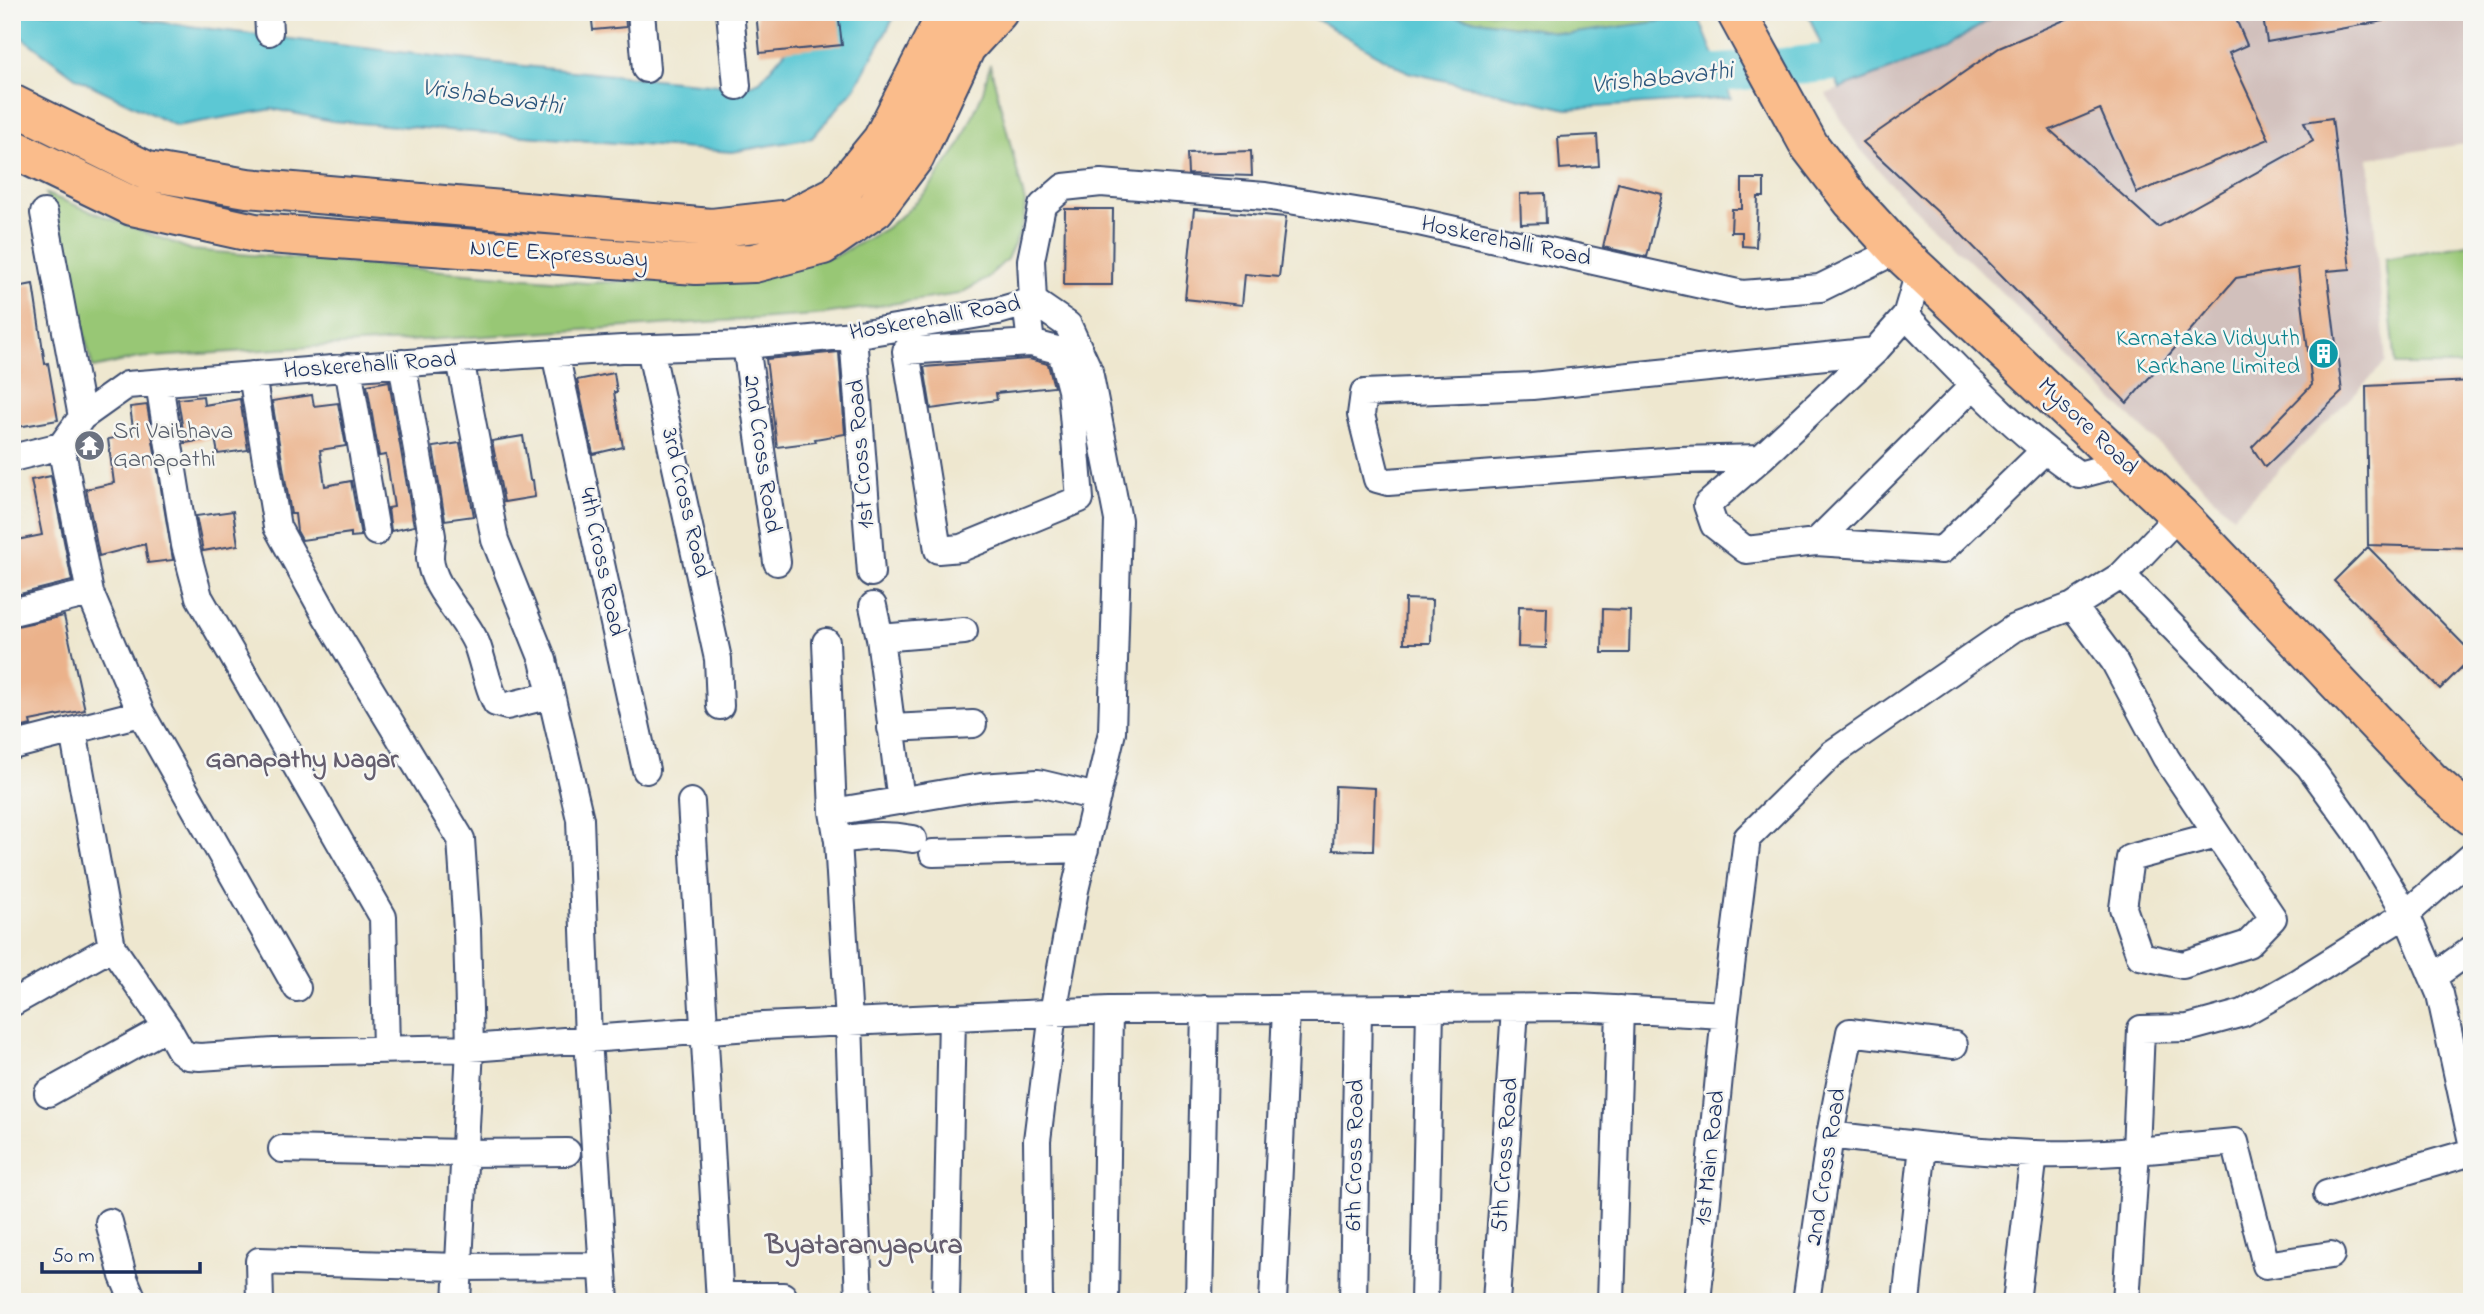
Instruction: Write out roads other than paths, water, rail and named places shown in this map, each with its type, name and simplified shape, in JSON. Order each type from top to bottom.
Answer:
[{"type":"highway","name":"NICE Expressway","points":[[12,104],[147,171],[247,188],[711,228],[790,219],[837,195],[882,140],[940,27],[953,12]]},
{"type":"highway","name":"NICE Expressway","points":[[12,148],[132,206],[255,233],[696,265],[754,263],[823,245],[875,209],[915,156],[967,47],[998,12]]},
{"type":"highway","name":"Mysore Road","points":[[1741,20],[1805,138],[1852,201],[1909,259],[2179,515],[2431,781],[2472,816]]},
{"type":"street","points":[[641,12],[646,69]]},
{"type":"street","points":[[730,12],[737,86]]},
{"type":"street","name":"Hoskerehalli Road","points":[[61,446],[82,417],[127,386],[460,359],[746,345],[853,335],[998,311],[1029,302],[1031,260],[1042,206],[1064,187],[1101,183],[1265,196],[1410,220],[1742,294],[1820,288],[1909,259]]},
{"type":"street","points":[[44,213],[82,417]]},
{"type":"street","points":[[1909,259],[1906,316],[1875,351],[1707,505],[1714,525],[1746,550],[1816,542],[1942,550],[2044,452]]},
{"type":"street","points":[[1029,302],[1031,343]]},
{"type":"street","points":[[1029,302],[1068,325],[1089,371],[1118,520],[1112,732],[1085,849],[1053,1013],[1037,1140],[1038,1302]]},
{"type":"street","points":[[1906,316],[2044,452],[2079,475],[2123,463]]},
{"type":"street","name":"1st Cross Road","points":[[853,335],[871,573]]},
{"type":"street","points":[[1031,343],[1061,351],[1071,390],[1080,499],[961,548],[938,550],[906,351],[1031,343]]},
{"type":"street","name":"2nd Cross Road","points":[[746,345],[777,562]]},
{"type":"street","name":"3rd Cross Road","points":[[650,348],[718,659],[720,706]]},
{"type":"street","points":[[1761,458],[1678,460],[1388,482],[1377,479],[1361,415],[1364,393],[1532,386],[1875,351]]},
{"type":"street","name":"4th Cross Road","points":[[555,354],[646,770]]},
{"type":"street","points":[[460,359],[495,540],[543,660],[580,819],[588,1039],[605,1302]]},
{"type":"street","points":[[402,363],[432,536],[430,560],[437,580],[472,634],[488,687],[496,703],[507,706],[551,695]]},
{"type":"street","points":[[348,367],[376,531]]},
{"type":"street","points":[[252,375],[277,527],[326,616],[461,839],[470,1048],[457,1302]]},
{"type":"street","points":[[159,383],[185,545],[198,597],[383,916],[386,1049]]},
{"type":"street","points":[[1816,542],[1974,385]]},
{"type":"street","points":[[12,458],[61,446],[90,593],[141,713],[296,988]]},
{"type":"street","name":"1st Main Road","points":[[1697,1302],[1725,1015],[1747,838],[1833,753],[2014,628],[2073,606],[2122,575],[2179,515]]},
{"type":"street","points":[[2122,575],[2309,766],[2356,831],[2406,914],[2440,994],[2472,1142]]},
{"type":"street","points":[[12,612],[90,593]]},
{"type":"street","points":[[2073,606],[2114,661],[2166,758],[2273,918],[2248,944],[2182,965],[2140,956],[2123,908],[2130,858],[2217,835]]},
{"type":"street","points":[[873,607],[880,638],[901,800]]},
{"type":"street","points":[[880,638],[964,631]]},
{"type":"street","points":[[826,642],[834,812],[849,1022],[859,1302]]},
{"type":"street","points":[[12,746],[141,713]]},
{"type":"street","points":[[891,727],[973,724]]},
{"type":"street","points":[[72,731],[113,947],[180,1050],[188,1056],[470,1048],[703,1030],[1109,1010],[1515,1008],[1620,1009],[1725,1015]]},
{"type":"street","points":[[834,812],[981,787],[1038,783],[1097,797]]},
{"type":"street","points":[[691,802],[720,1299],[783,1296]]},
{"type":"street","points":[[838,841],[888,835],[923,846],[1085,849]]},
{"type":"street","points":[[2126,1302],[2141,1029],[2188,1028],[2243,1013],[2406,914],[2472,856]]},
{"type":"street","points":[[12,1003],[113,947]]},
{"type":"street","points":[[2433,977],[2472,949]]},
{"type":"street","points":[[1424,1302],[1430,1008]]},
{"type":"street","name":"5th Cross Road","points":[[1496,1302],[1515,1008]]},
{"type":"street","points":[[1199,1302],[1205,1009]]},
{"type":"street","points":[[1272,1302],[1286,1009]]},
{"type":"street","name":"6th Cross Road","points":[[1353,1302],[1358,1009]]},
{"type":"street","points":[[1611,1302],[1620,1009]]},
{"type":"street","points":[[1105,1302],[1109,1010]]},
{"type":"street","points":[[946,1302],[952,1017]]},
{"type":"street","points":[[48,1094],[167,1027]]},
{"type":"street","name":"2nd Cross Road","points":[[1806,1302],[1830,1135],[1850,1032],[1954,1045]]},
{"type":"street","points":[[1830,1135],[1923,1146],[2034,1154],[2136,1151],[2235,1142],[2266,1265],[2331,1255]]},
{"type":"street","points":[[1906,1302],[1923,1146]]},
{"type":"street","points":[[282,1149],[567,1152]]},
{"type":"street","points":[[2327,1194],[2472,1152]]},
{"type":"street","points":[[2016,1302],[2034,1154]]},
{"type":"street","points":[[109,1222],[123,1276],[134,1302]]},
{"type":"street","points":[[260,1302],[259,1261],[458,1268],[602,1266]]},
{"type":"water","points":[[12,12],[133,12],[144,20],[294,39],[744,87],[760,81],[818,12],[897,12],[855,88],[812,138],[732,152],[332,121],[273,109],[176,126],[78,79],[12,30]]},
{"type":"water","points":[[1304,12],[1451,12],[1457,17],[1568,34],[1698,16],[1731,98],[1567,109],[1408,72]]},
{"type":"water","points":[[1807,12],[2001,12],[1944,49],[1840,89]]},
{"type":"waterway","name":"Vrishabavathi","points":[[1670,78],[1834,62],[1947,12]]},
{"type":"place","name":"Karnataka Vidyuth Karkhane Limited","points":[[2323,353]]},
{"type":"place","name":"Sri Vaibhava Ganapathi","points":[[90,446]]},
{"type":"district","name":"Ganapathy Nagar","points":[[302,761]]},
{"type":"district","name":"Byataranyapura","points":[[864,1246]]}]
